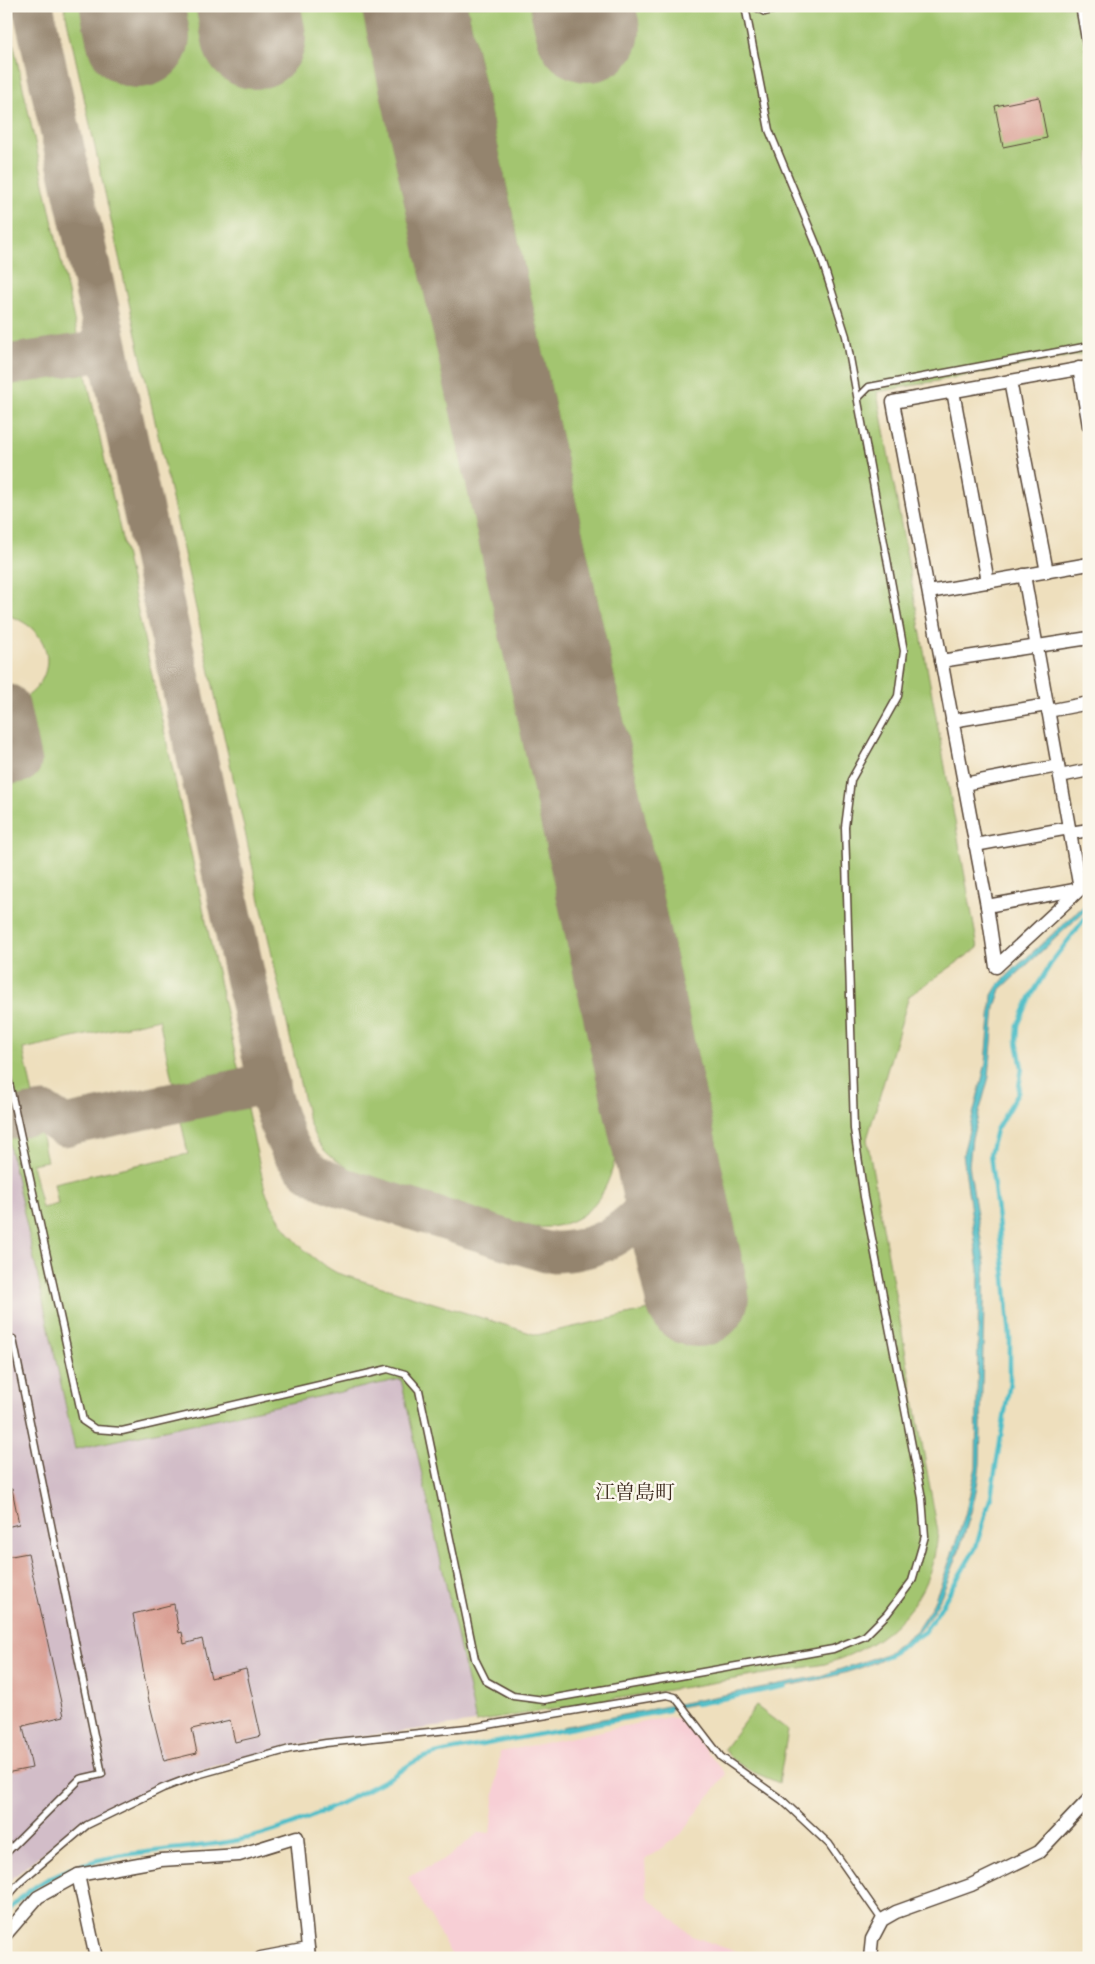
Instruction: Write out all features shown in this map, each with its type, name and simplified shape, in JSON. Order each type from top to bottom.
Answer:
[{"type":"street","points":[[1084,885],[996,968],[976,845],[893,402],[1084,367],[1089,426]]},
{"type":"street","points":[[1010,381],[1047,572]]},
{"type":"street","points":[[953,391],[988,582]]},
{"type":"street","points":[[929,592],[1089,564]]},
{"type":"street","points":[[1024,575],[1070,830],[1084,885]]},
{"type":"street","points":[[941,661],[1089,638]]},
{"type":"street","points":[[952,721],[1089,703]]},
{"type":"street","points":[[964,784],[1059,770],[1089,770]]},
{"type":"street","points":[[976,845],[1070,830],[1089,830]]},
{"type":"street","points":[[987,906],[1084,885]]},
{"type":"street","points":[[870,1958],[872,1939],[882,1920],[896,1912],[971,1886],[1039,1852],[1089,1798]]},
{"type":"street","points":[[6,1934],[38,1897],[78,1875],[162,1860],[239,1855],[297,1837],[308,1953],[261,1958]]},
{"type":"street","points":[[78,1875],[96,1958]]},
{"type":"lane","points":[[6,1069],[84,1421],[95,1430],[122,1431],[388,1369],[405,1374],[419,1390],[475,1660],[486,1681],[513,1696],[544,1700],[833,1649],[865,1636],[887,1614],[912,1581],[924,1536],[922,1498],[864,1197],[854,1129],[845,828],[851,780],[898,696],[904,650],[846,336],[819,251],[769,130],[745,6]]},
{"type":"lane","points":[[754,6],[765,12],[787,6]]},
{"type":"lane","points":[[1079,6],[1089,62]]},
{"type":"lane","points":[[858,398],[869,386],[1089,346]]},
{"type":"lane","points":[[6,1853],[80,1779],[102,1774],[13,1339]]},
{"type":"lane","points":[[6,1898],[21,1881],[87,1824],[163,1788],[212,1770],[290,1749],[326,1743],[476,1727],[667,1696],[675,1697],[721,1757],[782,1800],[829,1844],[882,1920]]},
{"type":"shaded area","points":[[6,1130],[75,1448],[401,1379],[476,1722],[293,1745],[182,1775],[80,1821],[13,1878],[6,1887]]},
{"type":"shaded area","points":[[669,1717],[679,1719],[686,1726],[726,1774],[681,1834],[645,1860],[647,1896],[692,1936],[742,1954],[739,1958],[453,1958],[408,1877],[447,1858],[478,1833],[490,1833],[500,1752]]},
{"type":"green space","points":[[64,6],[362,6],[615,1159],[603,1191],[594,1204],[584,1214],[571,1221],[557,1226],[522,1226],[355,1172],[329,1155],[314,1136],[307,1115]]},
{"type":"green space","points":[[467,6],[1089,6],[1089,353],[877,392],[978,948],[909,996],[867,1139],[938,1532],[934,1557],[927,1579],[917,1599],[888,1632],[869,1645],[825,1664],[476,1722],[401,1379],[75,1449],[6,1130],[6,706],[24,698],[37,688],[44,675],[47,660],[44,646],[37,633],[24,623],[6,615],[6,10],[265,1190],[278,1216],[285,1228],[303,1248],[337,1273],[537,1335],[748,1288]],"holes":[[[159,1019],[188,1154],[54,1183],[58,1204],[42,1208],[32,1164],[47,1161],[23,1049]]]},
{"type":"green space","points":[[756,1706],[788,1730],[779,1783],[742,1766],[729,1756],[724,1749]]},
{"type":"water","points":[[1089,901],[1089,907],[1001,989],[995,1007],[989,1077],[972,1138],[969,1165],[985,1265],[979,1476],[969,1521],[948,1581],[925,1624],[911,1639],[894,1652],[850,1671],[821,1679],[563,1730],[562,1727],[820,1676],[886,1654],[916,1631],[931,1608],[944,1577],[965,1515],[976,1467],[979,1270],[963,1154],[986,1063],[992,995],[998,985],[1015,968]]},
{"type":"building","points":[[1039,97],[1047,138],[1003,147],[995,106]]},
{"type":"building","points":[[6,1489],[12,1489],[19,1524],[6,1527]]},
{"type":"building","points":[[28,1553],[64,1716],[23,1726],[32,1768],[6,1773],[6,1557]]},
{"type":"building","points":[[174,1604],[179,1633],[182,1632],[184,1644],[202,1639],[211,1678],[246,1669],[261,1736],[235,1742],[230,1720],[192,1729],[197,1753],[164,1761],[149,1701],[133,1614]]},
{"type":"waterway","points":[[884,1658],[924,1632],[938,1612],[976,1547],[991,1496],[1010,1382],[1010,1338],[1005,1278],[990,1154],[996,1130],[1018,1093],[1022,1068],[1017,1041],[1018,1025],[1030,998],[1053,960],[1089,913]]},
{"type":"waterway","points":[[696,1704],[785,1686]]},
{"type":"waterway","points":[[6,1914],[30,1890],[59,1873],[91,1862],[124,1855],[229,1842],[278,1830],[342,1802],[427,1756],[669,1710]]},
{"type":"taxiway","points":[[33,6],[272,1100],[287,1142],[292,1151],[307,1168],[319,1177],[344,1188],[546,1252],[586,1248],[603,1242],[632,1223],[671,1180]]},
{"type":"taxiway","points":[[6,365],[108,350]]},
{"type":"taxiway","points":[[6,765],[21,762],[9,705]]},
{"type":"taxiway","points":[[6,1119],[44,1113],[64,1126],[269,1083]]},
{"type":"runway","points":[[132,6],[138,36]]},
{"type":"runway","points":[[248,6],[254,37]]},
{"type":"runway","points":[[414,6],[697,1295]]},
{"type":"runway","points":[[582,6],[588,30]]},
{"type":"district","name":"江曽島町","points":[[635,1492]]}]
